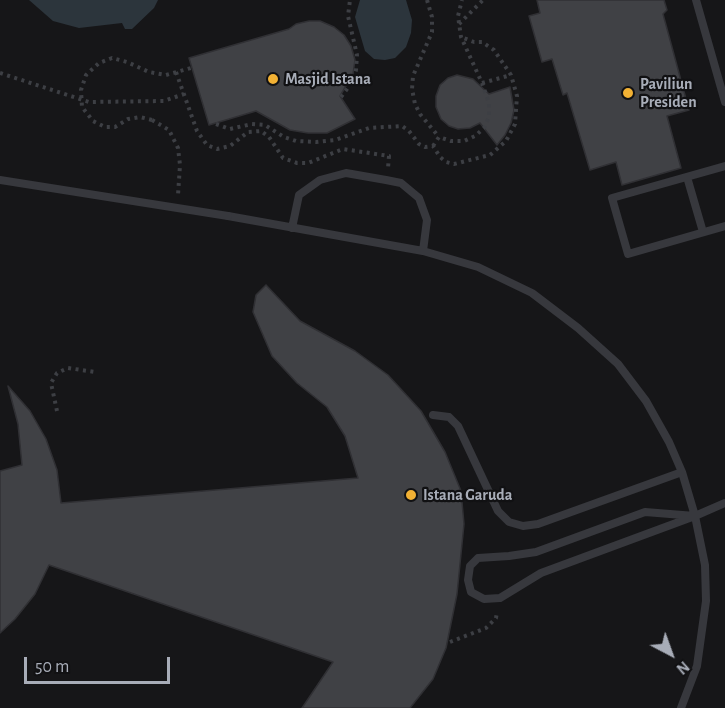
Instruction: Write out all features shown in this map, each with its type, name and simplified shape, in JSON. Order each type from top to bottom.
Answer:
[{"type":"lane","points":[[696,0],[725,102]]},
{"type":"lane","points":[[725,166],[612,198],[628,254],[725,226]]},
{"type":"lane","points":[[292,228],[299,195],[320,180],[346,173],[386,180],[401,183],[419,198],[427,220],[423,251]]},
{"type":"lane","points":[[687,177],[703,232]]},
{"type":"lane","points":[[0,180],[228,216],[423,251],[478,267],[532,293],[578,328],[618,364],[646,400],[682,472],[695,516],[705,565],[706,601],[697,666],[681,708]]},
{"type":"lane","points":[[433,415],[448,417],[458,426],[498,512],[509,522],[523,526],[538,524],[682,472]]},
{"type":"lane","points":[[695,516],[645,512],[536,552],[478,558],[470,566],[468,580],[471,592],[484,599],[500,598],[541,573],[695,516],[725,503]]},
{"type":"path","points":[[341,97],[352,81],[356,70],[357,55],[348,16],[350,0]]},
{"type":"path","points":[[427,0],[432,17],[432,32],[413,76],[414,104],[429,126],[440,137],[452,141],[464,141],[475,136],[484,128],[489,117],[489,103],[461,37],[458,16],[462,0]]},
{"type":"path","points":[[459,24],[483,0]]},
{"type":"path","points":[[433,146],[440,157],[454,164],[490,155],[506,141],[515,124],[517,96],[511,75],[494,50],[482,42],[474,42],[461,37]]},
{"type":"path","points":[[178,200],[180,165],[178,148],[169,130],[152,120],[140,117],[128,119],[115,127],[105,127],[93,121],[82,107],[81,90],[86,75],[99,63],[112,58],[149,72],[166,75],[191,68]]},
{"type":"path","points":[[176,72],[197,131],[207,144],[217,149],[230,146],[248,132],[261,132],[269,137],[283,158],[297,163],[309,163],[344,149],[389,156],[386,180]]},
{"type":"path","points":[[0,73],[89,102],[164,101],[184,94]]},
{"type":"path","points":[[482,83],[511,75]]},
{"type":"path","points":[[216,124],[231,129],[252,124],[265,125],[284,137],[296,141],[334,140],[369,128],[402,126],[419,144],[425,147],[433,146],[440,137]]},
{"type":"path","points":[[57,411],[51,392],[51,383],[57,373],[68,368],[94,372]]},
{"type":"path","points":[[450,642],[486,628],[496,618],[500,598]]},
{"type":"shaded area","points":[[29,0],[158,0],[154,8],[132,29],[125,29],[122,23],[79,28],[53,21]]},
{"type":"shaded area","points":[[360,0],[406,0],[412,20],[411,33],[406,47],[395,58],[374,59],[365,51],[355,17]]},
{"type":"building","name":"Paviliun Presiden","points":[[537,0],[664,0],[667,10],[663,14],[689,110],[667,116],[681,168],[622,185],[616,162],[590,170],[567,93],[563,95],[552,59],[542,62],[529,16],[540,13]]},
{"type":"building","name":"Masjid Istana","points":[[309,21],[320,21],[334,27],[344,35],[351,46],[355,60],[353,74],[340,96],[355,119],[327,133],[290,130],[256,111],[209,125],[189,58]]},
{"type":"building","points":[[457,75],[473,79],[489,94],[510,87],[514,110],[511,123],[497,145],[480,123],[470,128],[458,129],[449,126],[441,119],[436,107],[436,96],[440,85],[448,78]]},
{"type":"building","points":[[266,285],[300,321],[355,351],[388,375],[421,411],[445,452],[461,491],[464,524],[457,594],[446,648],[433,679],[410,708],[302,708],[333,662],[49,565],[35,594],[15,619],[0,633],[0,471],[22,465],[18,424],[8,386],[30,411],[46,439],[57,470],[61,503],[358,478],[345,436],[327,407],[297,383],[272,356],[253,312],[256,295]]},
{"type":"place","name":"Masjid Istana","points":[[273,79]]},
{"type":"place","name":"Paviliun Presiden","points":[[628,93]]},
{"type":"place","name":"Istana Garuda","points":[[411,495]]}]
